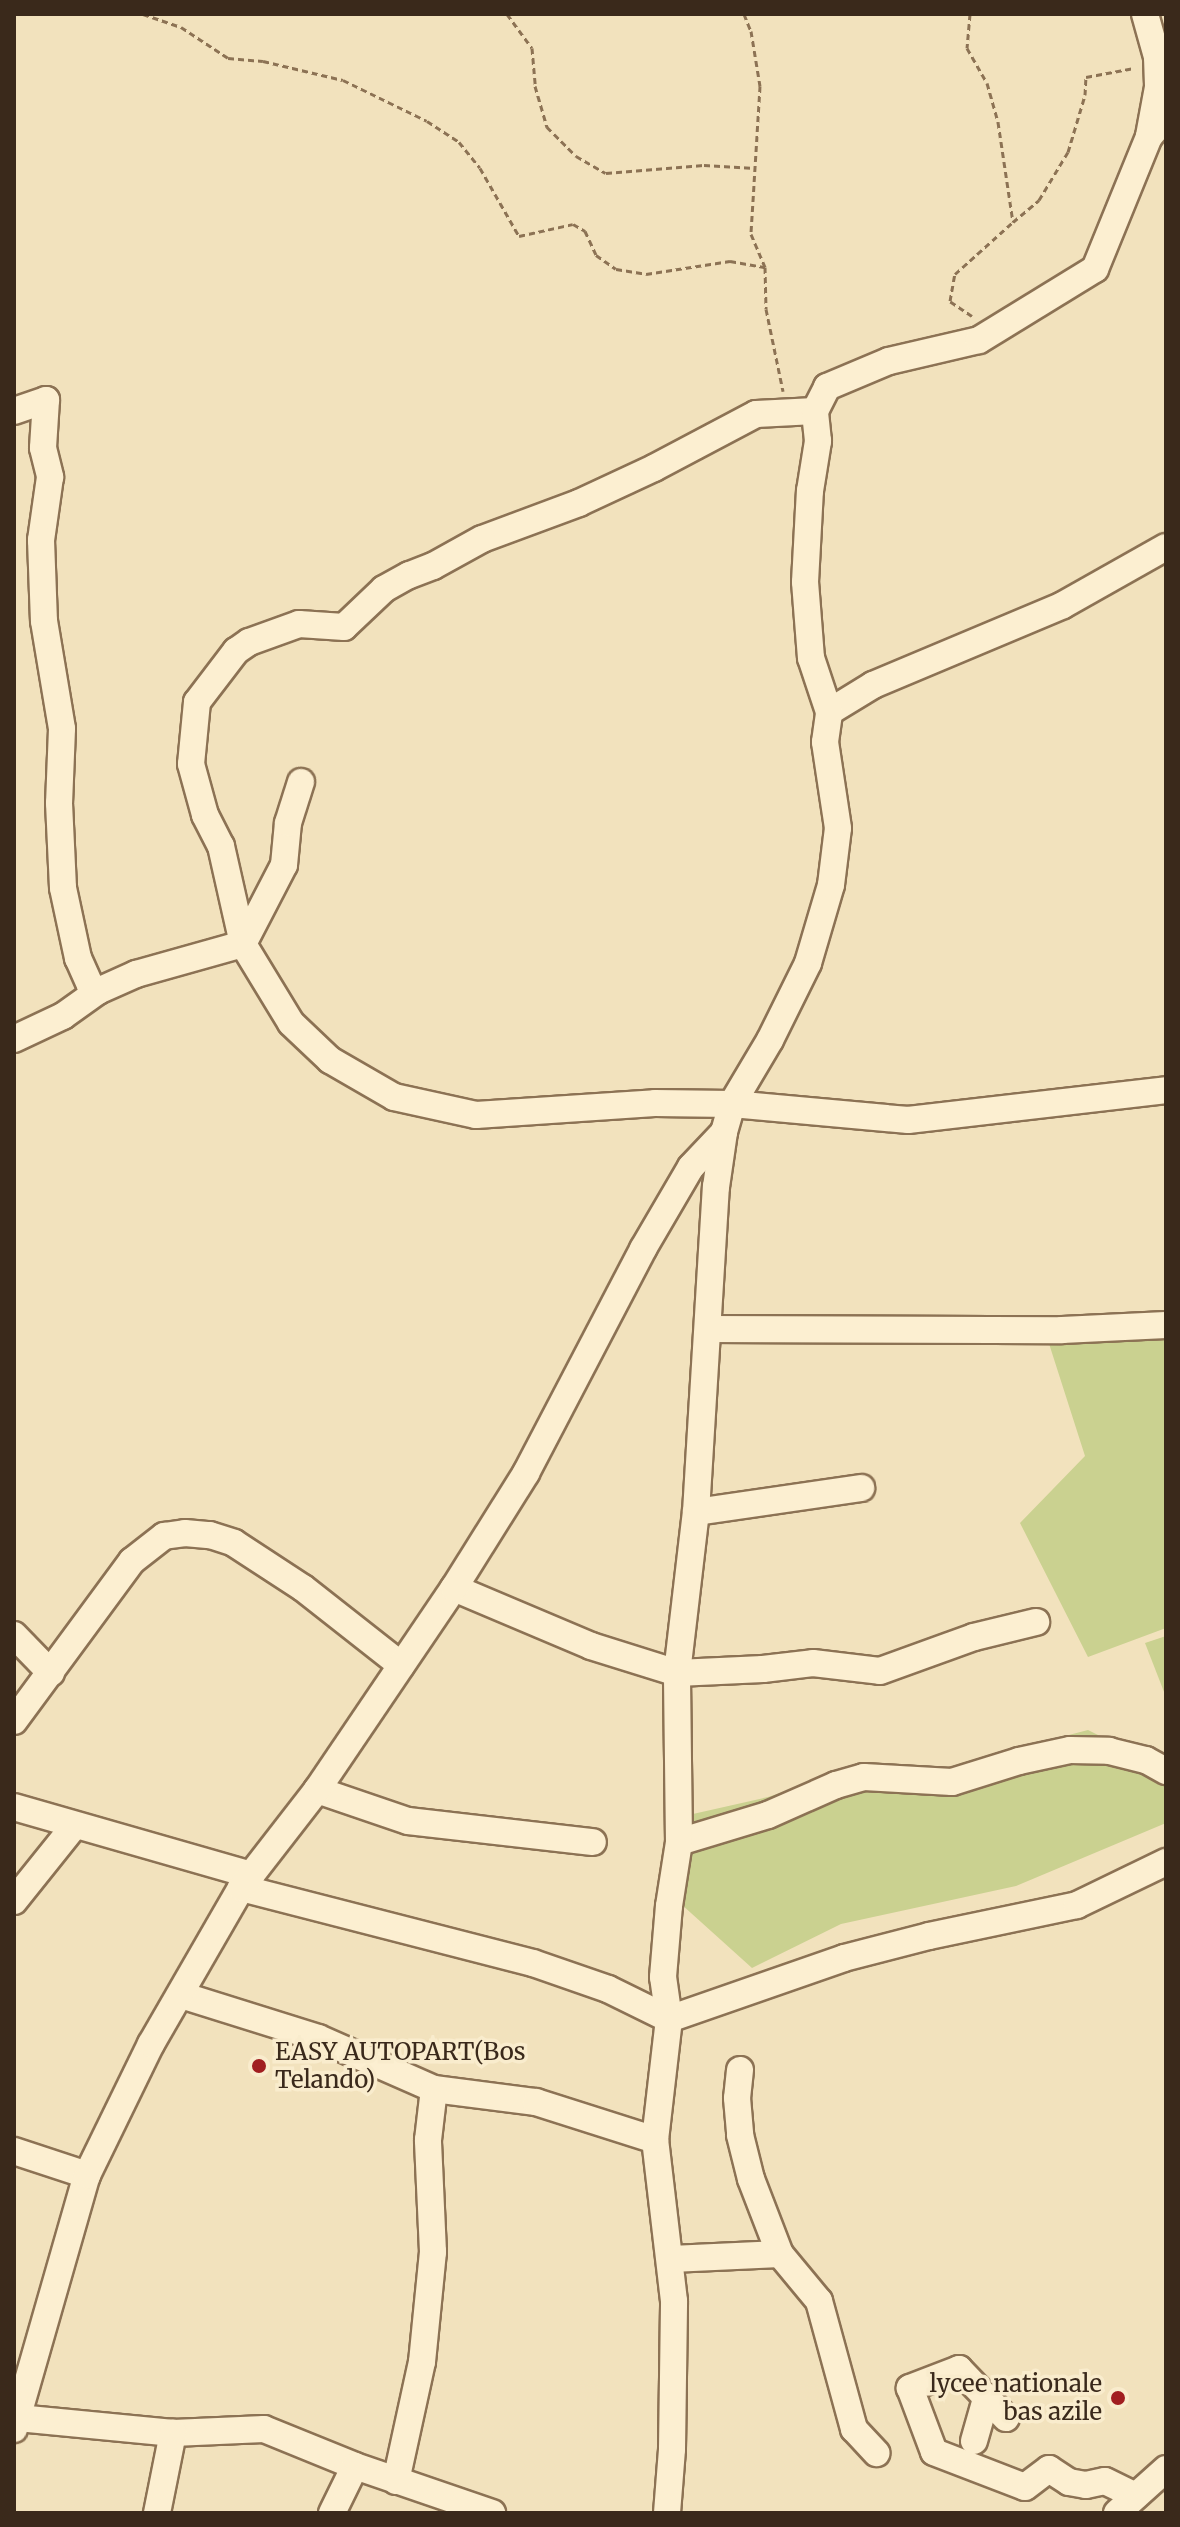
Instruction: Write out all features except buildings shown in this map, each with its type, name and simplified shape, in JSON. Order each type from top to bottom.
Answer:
[{"type":"street","points":[[667,2513],[672,2449],[671,2259],[655,2140],[669,2019],[663,1977],[679,1842],[677,1673],[696,1512],[716,1187],[724,1132],[732,1104],[770,1040],[808,963],[831,885],[838,828],[825,742],[829,712],[811,658],[805,582],[810,491],[818,441],[815,411],[827,387],[889,361],[979,340],[1095,269],[1149,137],[1158,87],[1157,64],[1145,14]]},
{"type":"street","points":[[1149,137],[1166,117]]},
{"type":"street","points":[[14,411],[46,400],[43,448],[50,477],[41,540],[44,621],[62,729],[59,803],[63,888],[78,958],[85,976],[98,991]]},
{"type":"street","points":[[815,411],[756,414],[579,503],[482,539],[384,589],[344,627],[299,624],[249,642],[236,651],[197,702],[191,764],[205,815],[221,846],[243,944],[291,1023],[330,1060],[394,1097],[476,1115],[655,1103],[732,1104],[908,1120],[1166,1090]]},
{"type":"street","points":[[829,712],[873,685],[1063,605],[1162,555]]},
{"type":"street","points":[[14,1039],[63,1016],[98,991],[136,974],[243,944],[284,865],[288,823],[301,782]]},
{"type":"street","points":[[492,2513],[355,2466],[264,2429],[173,2433],[16,2424],[87,2175],[151,2044],[246,1881],[317,1790],[454,1588],[526,1473],[643,1249],[691,1167],[724,1132]]},
{"type":"street","points":[[708,1329],[1062,1330],[1166,1325]]},
{"type":"street","points":[[696,1512],[861,1488]]},
{"type":"street","points":[[14,1721],[132,1561],[164,1536],[185,1533],[210,1535],[234,1543],[303,1588],[401,1665]]},
{"type":"street","points":[[454,1588],[591,1646],[677,1673],[813,1663],[880,1671],[974,1637],[1036,1622]]},
{"type":"street","points":[[14,1635],[51,1673]]},
{"type":"street","points":[[679,1842],[768,1815],[836,1785],[864,1777],[952,1782],[1019,1761],[1070,1750],[1109,1751],[1146,1760],[1166,1771]]},
{"type":"street","points":[[317,1790],[408,1821],[593,1842]]},
{"type":"street","points":[[14,1807],[246,1881],[533,1963],[608,1989],[669,2019],[844,1958],[929,1936],[1077,1905],[1166,1862]]},
{"type":"street","points":[[14,1901],[74,1826]]},
{"type":"street","points":[[181,1995],[318,2038],[434,2089],[536,2102],[655,2140]]},
{"type":"street","points":[[740,2070],[737,2098],[740,2135],[751,2179],[780,2254],[819,2301],[854,2429],[876,2453]]},
{"type":"street","points":[[396,2481],[422,2362],[433,2252],[428,2140],[434,2089]]},
{"type":"street","points":[[14,2151],[37,2162],[87,2175]]},
{"type":"street","points":[[671,2259],[780,2254]]},
{"type":"street","points":[[1006,2418],[959,2369],[910,2388],[934,2452],[1025,2487],[1049,2469],[1069,2482],[1086,2485],[1105,2481],[1127,2504],[1166,2469]]},
{"type":"street","points":[[974,2441],[986,2399]]},
{"type":"street","points":[[157,2513],[173,2433]]},
{"type":"street","points":[[332,2513],[355,2466]]},
{"type":"path","points":[[143,14],[181,27],[228,58],[263,61],[343,80],[427,121],[459,142],[473,159],[519,236],[573,224],[585,231],[596,255],[616,269],[646,274],[730,261],[765,267]]},
{"type":"path","points":[[507,14],[532,48],[535,86],[547,127],[576,156],[606,173],[704,165],[757,168]]},
{"type":"path","points":[[744,14],[751,31],[760,86],[751,234],[765,267],[766,309],[776,368],[788,411]]},
{"type":"path","points":[[970,14],[967,48],[987,83],[998,122],[1013,222]]},
{"type":"path","points":[[979,320],[950,301],[955,274],[1039,200],[1068,152],[1085,95],[1086,77],[1157,64]]},
{"type":"green space","points":[[1166,1314],[1166,1628],[1088,1657],[1020,1523],[1085,1456],[1044,1328]]},
{"type":"green space","points":[[1166,1636],[1166,1697],[1145,1643]]},
{"type":"green space","points":[[1088,1730],[1166,1769],[1166,1823],[1016,1886],[841,1924],[752,1968],[681,1904],[684,1816],[768,1797],[858,1768],[916,1785],[961,1763]]},
{"type":"place","name":"EASY AUTOPART(Bos Telando)","points":[[259,2066]]},
{"type":"place","name":"lycee nationale bas azile","points":[[1118,2398]]}]
